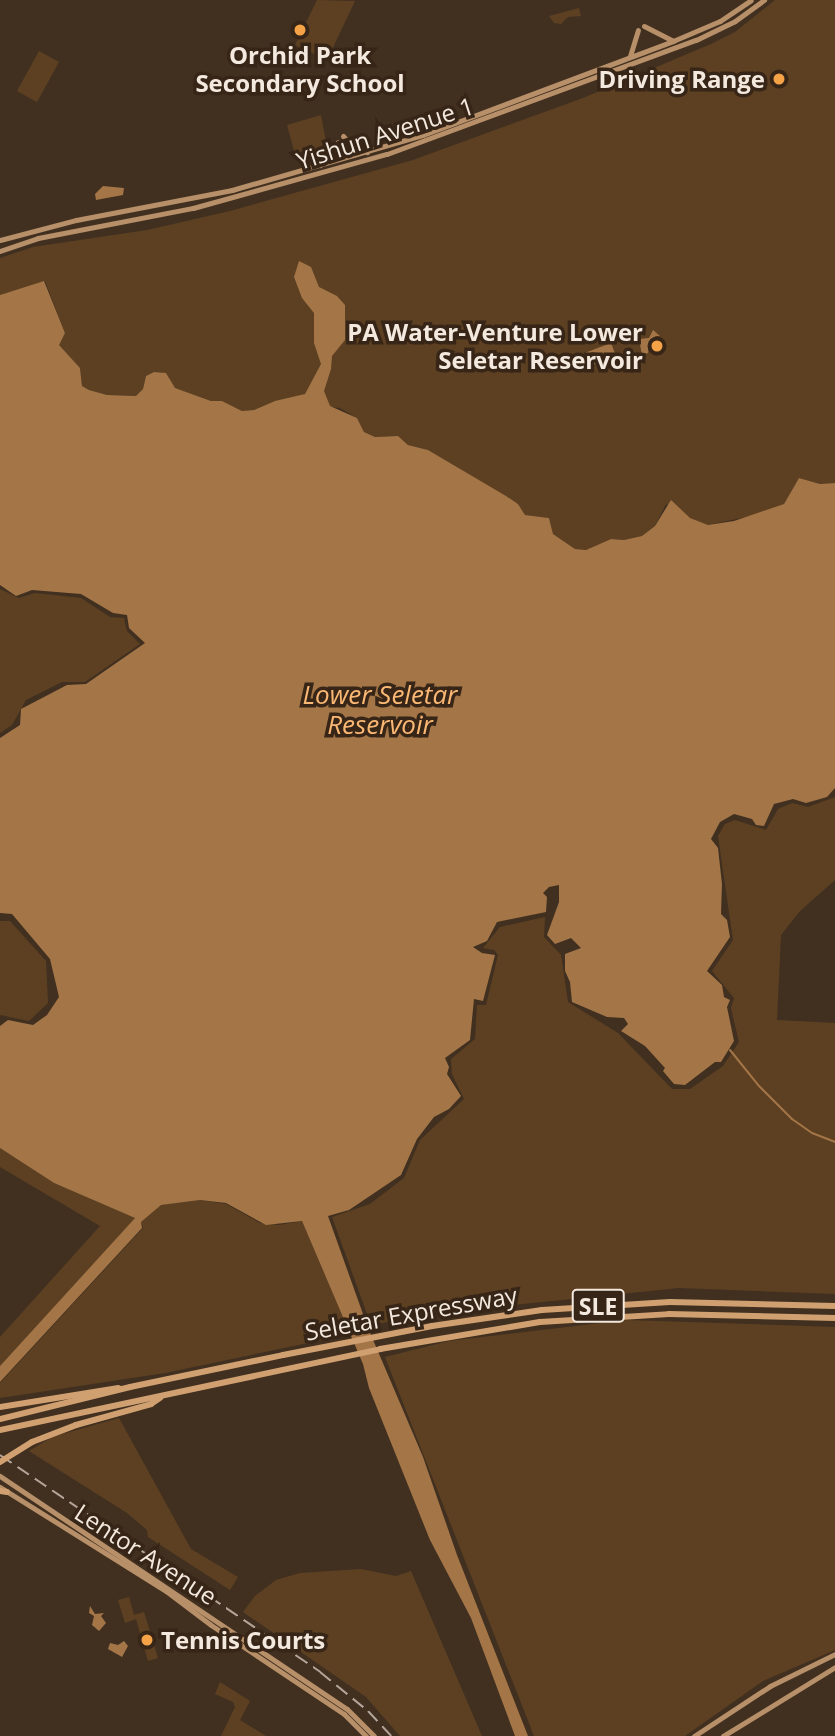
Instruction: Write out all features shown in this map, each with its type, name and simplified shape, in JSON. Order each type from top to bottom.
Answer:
[{"type":"highway","name":"Seletar Expressway","points":[[0,1419],[74,1403],[130,1387],[376,1337],[516,1314],[594,1306],[682,1302],[835,1306]]},
{"type":"highway","name":"Seletar Expressway","points":[[0,1430],[380,1349],[527,1324],[593,1318],[745,1314],[835,1318]]},
{"type":"highway","points":[[0,1407],[130,1387]]},
{"type":"highway","points":[[0,1462],[32,1442],[151,1404],[162,1396]]},
{"type":"main road","name":"Yishun Avenue 1","points":[[0,240],[144,206],[232,190],[367,152],[472,118],[673,41],[720,21],[751,0]]},
{"type":"main road","name":"Yishun Avenue 1","points":[[0,251],[43,237],[138,220],[355,164],[467,127],[696,40],[735,21],[764,0]]},
{"type":"main road","points":[[630,57],[641,28],[673,41]]},
{"type":"main road","points":[[343,136],[353,147],[367,152]]},
{"type":"main road","points":[[320,165],[338,142]]},
{"type":"main road","points":[[144,206],[147,216],[155,216]]},
{"type":"main road","points":[[126,210],[135,211],[138,220]]},
{"type":"main road","name":"Lentor Avenue","points":[[0,1476],[347,1709],[374,1736]]},
{"type":"main road","name":"Lentor Avenue","points":[[2,1490],[166,1591],[211,1625],[344,1714],[366,1736]]},
{"type":"main road","points":[[694,1736],[770,1686],[835,1654]]},
{"type":"main road","points":[[723,1736],[835,1667]]},
{"type":"main road","points":[[709,1736],[713,1724]]},
{"type":"shaded area","points":[[317,0],[355,1],[327,60],[295,45]]},
{"type":"shaded area","points":[[775,0],[835,0],[835,483],[820,484],[799,478],[784,504],[760,514],[708,525],[689,520],[666,504],[655,526],[642,536],[624,540],[611,539],[586,550],[575,549],[553,534],[549,518],[525,515],[518,504],[428,450],[408,445],[398,436],[375,437],[364,432],[357,418],[340,408],[275,401],[254,410],[242,411],[222,401],[211,401],[174,388],[166,373],[154,372],[146,376],[143,389],[137,396],[107,395],[89,390],[82,386],[80,368],[58,345],[65,333],[45,281],[0,295],[0,258],[33,247],[147,230],[230,211],[413,160],[583,98],[711,44],[735,32]]},
{"type":"shaded area","points":[[579,8],[581,16],[568,17],[561,24],[554,23],[549,16]]},
{"type":"shaded area","points":[[39,51],[59,62],[37,102],[17,91]]},
{"type":"shaded area","points":[[321,115],[326,142],[315,152],[296,158],[287,125]]},
{"type":"shaded area","points":[[0,589],[19,598],[35,593],[81,598],[110,617],[124,618],[127,631],[140,644],[85,682],[62,682],[26,700],[12,725],[0,733]]},
{"type":"shaded area","points":[[835,797],[835,880],[800,911],[781,935],[777,1020],[835,1023],[835,1294],[679,1288],[444,1312],[371,1325],[332,1217],[370,1204],[404,1178],[420,1140],[464,1099],[452,1074],[451,1059],[475,1039],[477,1005],[486,1005],[498,955],[494,950],[483,948],[500,927],[545,917],[544,937],[561,955],[568,1002],[618,1033],[672,1089],[690,1089],[723,1066],[739,1042],[731,1008],[734,998],[712,971],[733,940],[718,836],[725,824],[735,820],[766,830],[778,809],[792,803],[808,807]]},
{"type":"shaded area","points":[[0,921],[10,921],[46,961],[48,1003],[29,1021],[0,1015]]},
{"type":"shaded area","points":[[0,1148],[54,1183],[135,1218],[0,1366],[0,1337],[100,1226],[0,1167]]},
{"type":"shaded area","points":[[200,1200],[226,1204],[260,1223],[279,1225],[302,1221],[351,1334],[165,1373],[0,1398],[0,1383],[143,1228],[141,1222],[160,1205]]},
{"type":"shaded area","points":[[626,1320],[835,1327],[835,1650],[763,1681],[685,1736],[534,1736],[385,1357],[449,1341]]},
{"type":"shaded area","points":[[119,1418],[191,1549],[238,1577],[230,1590],[148,1537],[147,1530],[127,1513],[29,1451],[52,1437]]},
{"type":"shaded area","points":[[361,1569],[396,1576],[411,1571],[482,1736],[400,1736],[366,1697],[243,1612],[255,1596],[276,1580],[300,1573]]},
{"type":"shaded area","name":"Tennis Courts","points":[[129,1597],[134,1615],[144,1612],[158,1658],[148,1661],[136,1619],[125,1623],[118,1600]]},
{"type":"shaded area","points":[[220,1682],[250,1701],[240,1720],[266,1736],[221,1736],[235,1707],[233,1702],[215,1694]]},
{"type":"water","points":[[103,186],[124,188],[123,195],[96,200],[95,194]]},
{"type":"water","name":"Lower Seletar Reservoir","points":[[299,261],[311,267],[319,287],[337,296],[345,305],[345,340],[332,356],[324,391],[330,406],[357,418],[364,432],[375,437],[398,436],[408,445],[428,450],[518,504],[525,515],[549,518],[553,534],[575,549],[586,550],[611,539],[624,540],[642,536],[655,526],[671,500],[690,518],[708,525],[734,521],[784,504],[799,478],[820,484],[835,483],[835,788],[827,797],[806,803],[793,799],[774,804],[764,826],[734,814],[720,822],[711,839],[718,848],[722,884],[721,914],[727,920],[730,937],[707,971],[722,985],[724,997],[730,1000],[727,1007],[734,1041],[721,1062],[715,1062],[685,1085],[674,1084],[663,1071],[665,1068],[645,1046],[621,1031],[628,1024],[624,1018],[607,1017],[572,1002],[570,982],[565,971],[565,954],[581,948],[571,938],[555,944],[547,935],[559,902],[559,885],[549,887],[543,893],[547,897],[546,912],[497,922],[487,941],[473,947],[482,953],[495,955],[483,1001],[474,999],[470,1040],[445,1058],[449,1067],[447,1074],[461,1096],[449,1109],[434,1117],[417,1139],[401,1175],[349,1210],[328,1216],[368,1328],[423,1457],[457,1555],[528,1736],[515,1736],[471,1618],[430,1540],[369,1388],[363,1364],[302,1221],[266,1225],[226,1203],[200,1200],[161,1205],[141,1222],[142,1228],[0,1382],[0,1366],[135,1218],[54,1183],[0,1148],[0,1026],[8,1020],[33,1025],[47,1015],[59,997],[50,959],[12,914],[0,913],[0,738],[20,725],[21,709],[67,685],[86,684],[145,643],[129,628],[127,615],[113,613],[81,594],[32,590],[16,596],[0,585],[0,295],[44,281],[65,333],[59,345],[80,368],[82,386],[89,390],[107,395],[136,396],[143,389],[146,376],[154,372],[166,373],[175,388],[211,401],[222,401],[242,411],[254,410],[275,401],[305,394],[321,364],[314,343],[314,313],[302,298],[294,277]]},
{"type":"water","points":[[653,330],[660,336],[655,336],[656,340],[664,341],[665,345],[655,349],[649,347],[648,353],[642,355],[639,339],[649,338]]},
{"type":"water","points":[[611,343],[616,356],[587,367],[582,354]]},
{"type":"water","points":[[90,1606],[95,1614],[104,1613],[101,1616],[106,1623],[99,1631],[92,1625],[94,1616],[89,1613]]},
{"type":"water","points":[[124,1641],[128,1646],[122,1657],[108,1649],[110,1643],[118,1645]]},
{"type":"waterway","points":[[730,1050],[759,1086],[792,1119],[812,1133],[835,1142]]},
{"type":"railway","points":[[0,1455],[320,1672],[368,1711],[391,1736]]},
{"type":"place","name":"Orchid Park Secondary School","points":[[300,30]]},
{"type":"place","name":"Driving Range","points":[[779,79]]},
{"type":"place","name":"PA Water-Venture Lower Seletar Reservoir","points":[[657,346]]},
{"type":"place","name":"Tennis Courts","points":[[147,1640]]}]
